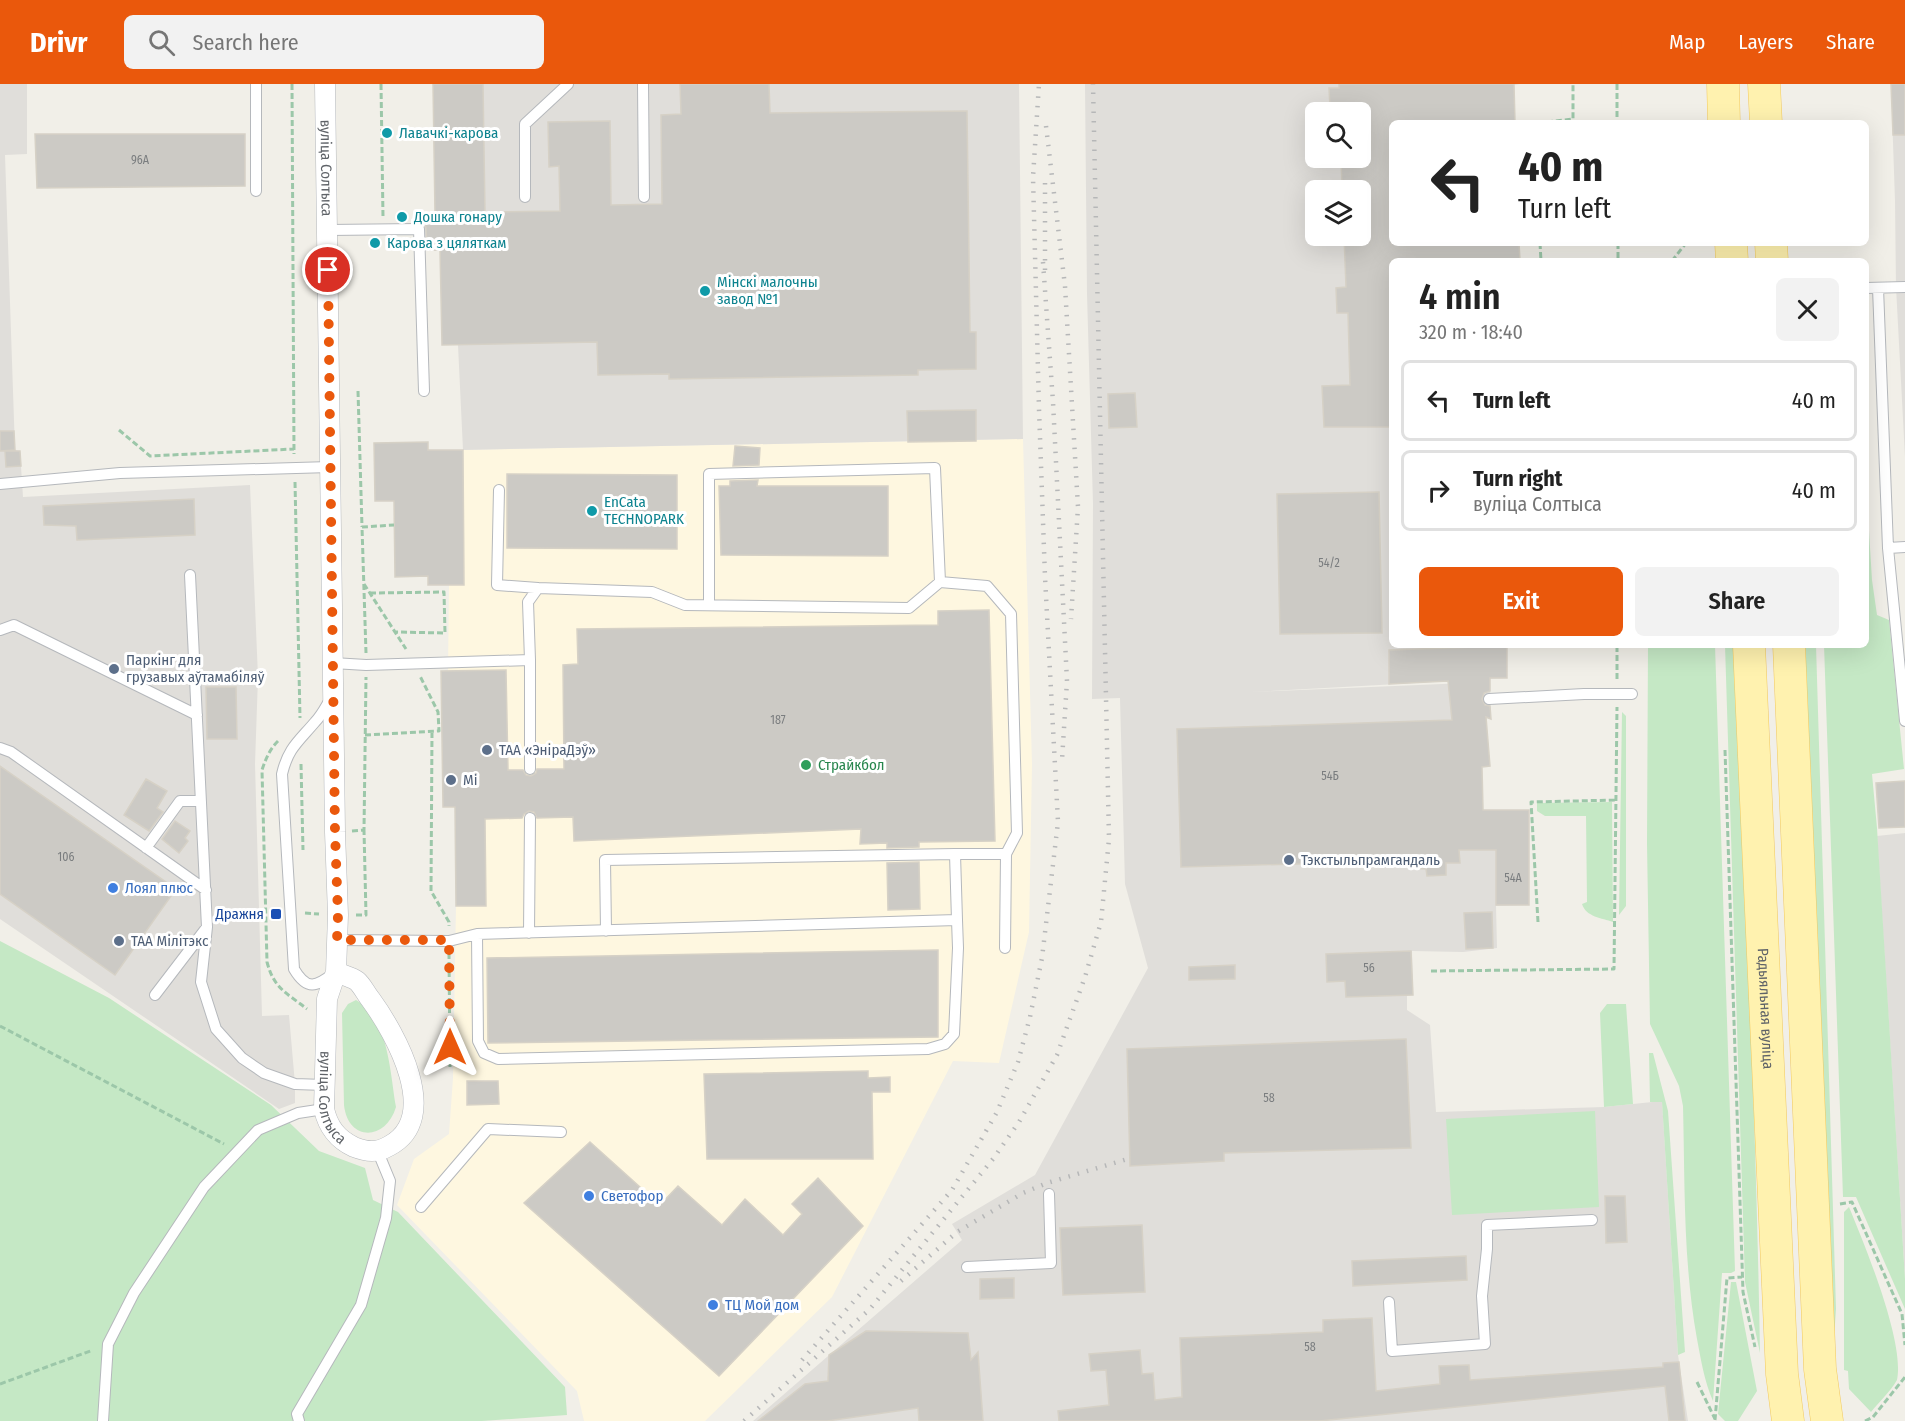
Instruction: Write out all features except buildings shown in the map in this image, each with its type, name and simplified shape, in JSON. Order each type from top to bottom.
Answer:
[{"type":"main road","points":[[1723,84],[1724,120]]},
{"type":"main road","points":[[1764,84],[1766,120]]},
{"type":"main road","name":"Радыяльная вуліца","points":[[1749,648],[1782,1374],[1788,1421]]},
{"type":"main road","points":[[1789,648],[1820,1369],[1827,1421]]},
{"type":"street","name":"вуліца Солтыса","points":[[325,84],[338,915],[336,972],[327,999],[324,1109],[327,1121],[339,1138],[357,1148],[378,1152]]},
{"type":"street","points":[[336,972],[357,981],[388,1024],[407,1069],[414,1093],[413,1111],[406,1133],[393,1145],[378,1152]]},
{"type":"lane","points":[[256,84],[256,191]]},
{"type":"lane","points":[[525,197],[525,124],[568,84]]},
{"type":"lane","points":[[643,84],[644,198]]},
{"type":"lane","points":[[328,230],[419,228],[424,391]]},
{"type":"lane","points":[[1869,288],[1905,287]]},
{"type":"lane","points":[[1878,288],[1888,548],[1905,721]]},
{"type":"lane","points":[[0,484],[120,473],[330,466]]},
{"type":"lane","points":[[709,605],[709,474],[935,468],[940,582]]},
{"type":"lane","points":[[499,490],[497,585],[652,592],[685,605],[909,608],[940,582],[987,586],[1011,614],[1017,833],[1006,854],[1005,948]]},
{"type":"lane","points":[[1888,548],[1905,547]]},
{"type":"lane","points":[[190,575],[207,927],[201,982],[216,1029],[242,1058],[264,1073],[295,1084],[324,1085]]},
{"type":"lane","points":[[530,770],[528,602],[538,588]]},
{"type":"lane","points":[[0,630],[14,625],[196,715]]},
{"type":"lane","points":[[333,663],[366,665],[530,660]]},
{"type":"lane","points":[[1490,699],[1632,694]]},
{"type":"lane","points":[[333,695],[317,720],[300,737],[286,759],[282,774],[294,969],[300,979],[310,985],[320,984],[336,972]]},
{"type":"lane","points":[[0,748],[11,752],[206,891]]},
{"type":"lane","points":[[146,848],[180,801],[201,801]]},
{"type":"lane","points":[[529,933],[530,818]]},
{"type":"lane","points":[[477,934],[478,1041],[484,1053],[498,1059],[928,1049],[945,1044],[954,1034],[958,948],[955,854]]},
{"type":"lane","points":[[606,931],[604,860],[1006,854]]},
{"type":"lane","points":[[337,940],[449,940],[477,934],[957,921]]},
{"type":"lane","points":[[155,995],[207,927]]},
{"type":"lane","points":[[103,1421],[108,1344],[134,1293],[204,1187],[258,1130],[298,1113],[324,1109]]},
{"type":"lane","points":[[421,1207],[488,1129],[561,1132]]},
{"type":"lane","points":[[299,1421],[297,1414],[361,1305],[386,1218],[390,1180],[378,1152]]},
{"type":"lane","points":[[967,1267],[1051,1263],[1049,1194]]},
{"type":"lane","points":[[1389,1302],[1392,1351],[1485,1344],[1482,1296],[1487,1225],[1592,1220]]},
{"type":"path","points":[[292,84],[294,467],[303,854]]},
{"type":"path","points":[[381,84],[384,229]]},
{"type":"path","points":[[1564,120],[1573,119],[1573,84]]},
{"type":"path","points":[[1617,84],[1617,120]]},
{"type":"path","points":[[1674,258],[1684,246]]},
{"type":"path","points":[[358,391],[362,527]]},
{"type":"path","points":[[119,430],[150,456],[294,449]]},
{"type":"path","points":[[370,593],[444,592],[445,633],[396,632]]},
{"type":"path","points":[[1431,971],[1614,969],[1617,648]]},
{"type":"path","points":[[432,732],[431,891],[449,922],[450,1068]]},
{"type":"path","points":[[1725,750],[1742,1277],[1756,1355]]},
{"type":"path","points":[[1538,922],[1531,802],[1617,800]]},
{"type":"path","points":[[338,915],[366,915],[364,830]]},
{"type":"path","points":[[0,1026],[238,1151]]},
{"type":"path","points":[[1840,1204],[1852,1202],[1902,1314],[1905,1345]]},
{"type":"path","points":[[1715,1420],[1727,1278],[1742,1277]]},
{"type":"path","points":[[0,1384],[108,1344]]},
{"type":"path","points":[[1865,1421],[1873,1418],[1905,1377]]},
{"type":"path","points":[[1696,1382],[1715,1420]]},
{"type":"shaded area","points":[[0,84],[27,84],[27,154],[5,155],[15,450],[20,451],[23,497],[250,485],[258,677],[255,764],[262,1016],[289,1015],[295,1084],[295,1103],[279,1109],[0,919]]},
{"type":"shaded area","name":"Мінскі малочны завод №1","points":[[433,84],[1019,84],[1023,439],[463,450],[458,345],[440,251],[420,251],[420,215],[435,214]]},
{"type":"shaded area","points":[[1085,84],[1520,84],[1514,85],[1515,120],[1389,120],[1389,246],[1519,246],[1520,258],[1389,258],[1389,648],[1507,648],[1507,678],[1250,692],[1490,682],[1491,719],[1486,718],[1490,766],[1482,767],[1458,810],[1529,810],[1529,905],[1496,906],[1497,948],[1463,952],[1412,951],[1413,995],[1407,995],[1407,1010],[1430,1025],[1436,1112],[1604,1107],[1662,1101],[1678,1355],[1688,1421],[753,1421],[962,1240],[952,1224],[1035,1175],[1148,968],[1125,884],[1120,698],[1092,699],[1093,504],[1087,294]]},
{"type":"shaded area","points":[[1891,84],[1905,84],[1905,457],[1896,287]]},
{"type":"shaded area","points":[[1023,439],[1032,764],[1029,932],[999,1063],[953,1061],[832,1297],[705,1421],[584,1421],[577,1391],[397,1205],[414,1159],[449,1134],[453,1078],[455,808],[443,807],[441,671],[448,671],[449,585],[428,585],[427,576],[395,577],[394,501],[375,501],[374,443],[428,442],[429,450],[463,450]]},
{"type":"shaded area","points":[[1905,833],[1905,1279],[1877,836]]},
{"type":"green space","points":[[1869,530],[1877,615],[1889,620],[1904,769],[1872,774],[1905,1279],[1905,1309],[1856,1197],[1843,1197],[1824,648],[1869,648]]},
{"type":"green space","points":[[1648,648],[1715,648],[1735,1271],[1722,1273],[1713,1401],[1701,1362],[1689,1281],[1685,1222],[1683,1106],[1679,1086],[1650,1024],[1647,844]]},
{"type":"green space","points":[[1725,648],[1738,648],[1760,1353],[1745,1282]]},
{"type":"green space","points":[[1805,648],[1816,648],[1836,1309],[1832,1367]]},
{"type":"green space","points":[[1622,712],[1626,716],[1626,906],[1619,915]]},
{"type":"green space","points":[[1612,802],[1613,922],[1587,912],[1582,904],[1587,902],[1586,816],[1545,816],[1537,811],[1537,803]]},
{"type":"green space","points":[[0,941],[109,998],[271,1105],[319,1151],[365,1168],[373,1200],[398,1212],[565,1387],[567,1415],[482,1421],[0,1421]]},
{"type":"green space","points":[[356,1000],[367,1008],[382,1033],[396,1107],[384,1126],[368,1133],[352,1126],[344,1105],[342,1013],[348,1004]]},
{"type":"green space","points":[[1607,1004],[1626,1004],[1633,1104],[1604,1107],[1600,1013]]},
{"type":"green space","points":[[1649,1053],[1653,1053],[1668,1111],[1685,1352],[1678,1355],[1662,1102],[1650,1102]]},
{"type":"green space","points":[[1595,1111],[1599,1207],[1452,1215],[1446,1119]]},
{"type":"green space","points":[[1849,1207],[1890,1319],[1898,1363],[1897,1380],[1871,1412],[1849,1389],[1848,1371],[1844,1370],[1844,1212]]},
{"type":"green space","points":[[1731,1282],[1736,1282],[1757,1391],[1738,1421],[1725,1421],[1718,1414]]},
{"type":"railway","points":[[802,1360],[952,1190],[997,1112],[1018,1062],[1042,958],[1058,822],[1045,577],[1033,177],[1039,84]]},
{"type":"railway","points":[[744,1421],[870,1309],[993,1159],[1019,1122],[1057,1055],[1085,977],[1101,922],[1109,839],[1093,84]]},
{"type":"railway","points":[[1046,126],[1065,286],[1078,507],[1071,619]]},
{"type":"railway","points":[[1045,183],[1045,270]]},
{"type":"railway","points":[[1043,262],[1053,402],[1067,681],[1062,760]]},
{"type":"railway","points":[[901,1281],[957,1232],[1023,1193],[1047,1183],[1131,1158]]},
{"type":"place","name":"Лавачкі-карова","points":[[387,133]]},
{"type":"place","name":"Дошка гонару","points":[[402,217]]},
{"type":"place","name":"Карова з цяляткам","points":[[375,243]]},
{"type":"place","name":"Мінскі малочны завод №1","points":[[705,291]]},
{"type":"place","name":"EnCata TECHNOPARK","points":[[592,511]]},
{"type":"place","name":"Паркінг для грузавых аўтамабіляў","points":[[114,669]]},
{"type":"place","name":"ТАА «ЭніраДэў»","points":[[487,750]]},
{"type":"place","name":"Страйкбол","points":[[806,765]]},
{"type":"place","name":"Mi","points":[[451,780]]},
{"type":"place","name":"Тэкстыльпрамгандаль","points":[[1289,860]]},
{"type":"place","name":"Лоял плюс","points":[[113,888]]},
{"type":"place","name":"Дражня","points":[[276,914]]},
{"type":"place","name":"ТАА Мілітэкс","points":[[119,941]]},
{"type":"place","name":"Светофор","points":[[589,1196]]},
{"type":"place","name":"ТЦ Мой дом","points":[[713,1305]]},
{"type":"route","points":[[328,270],[337,940],[449,940],[450,1047]]}]
